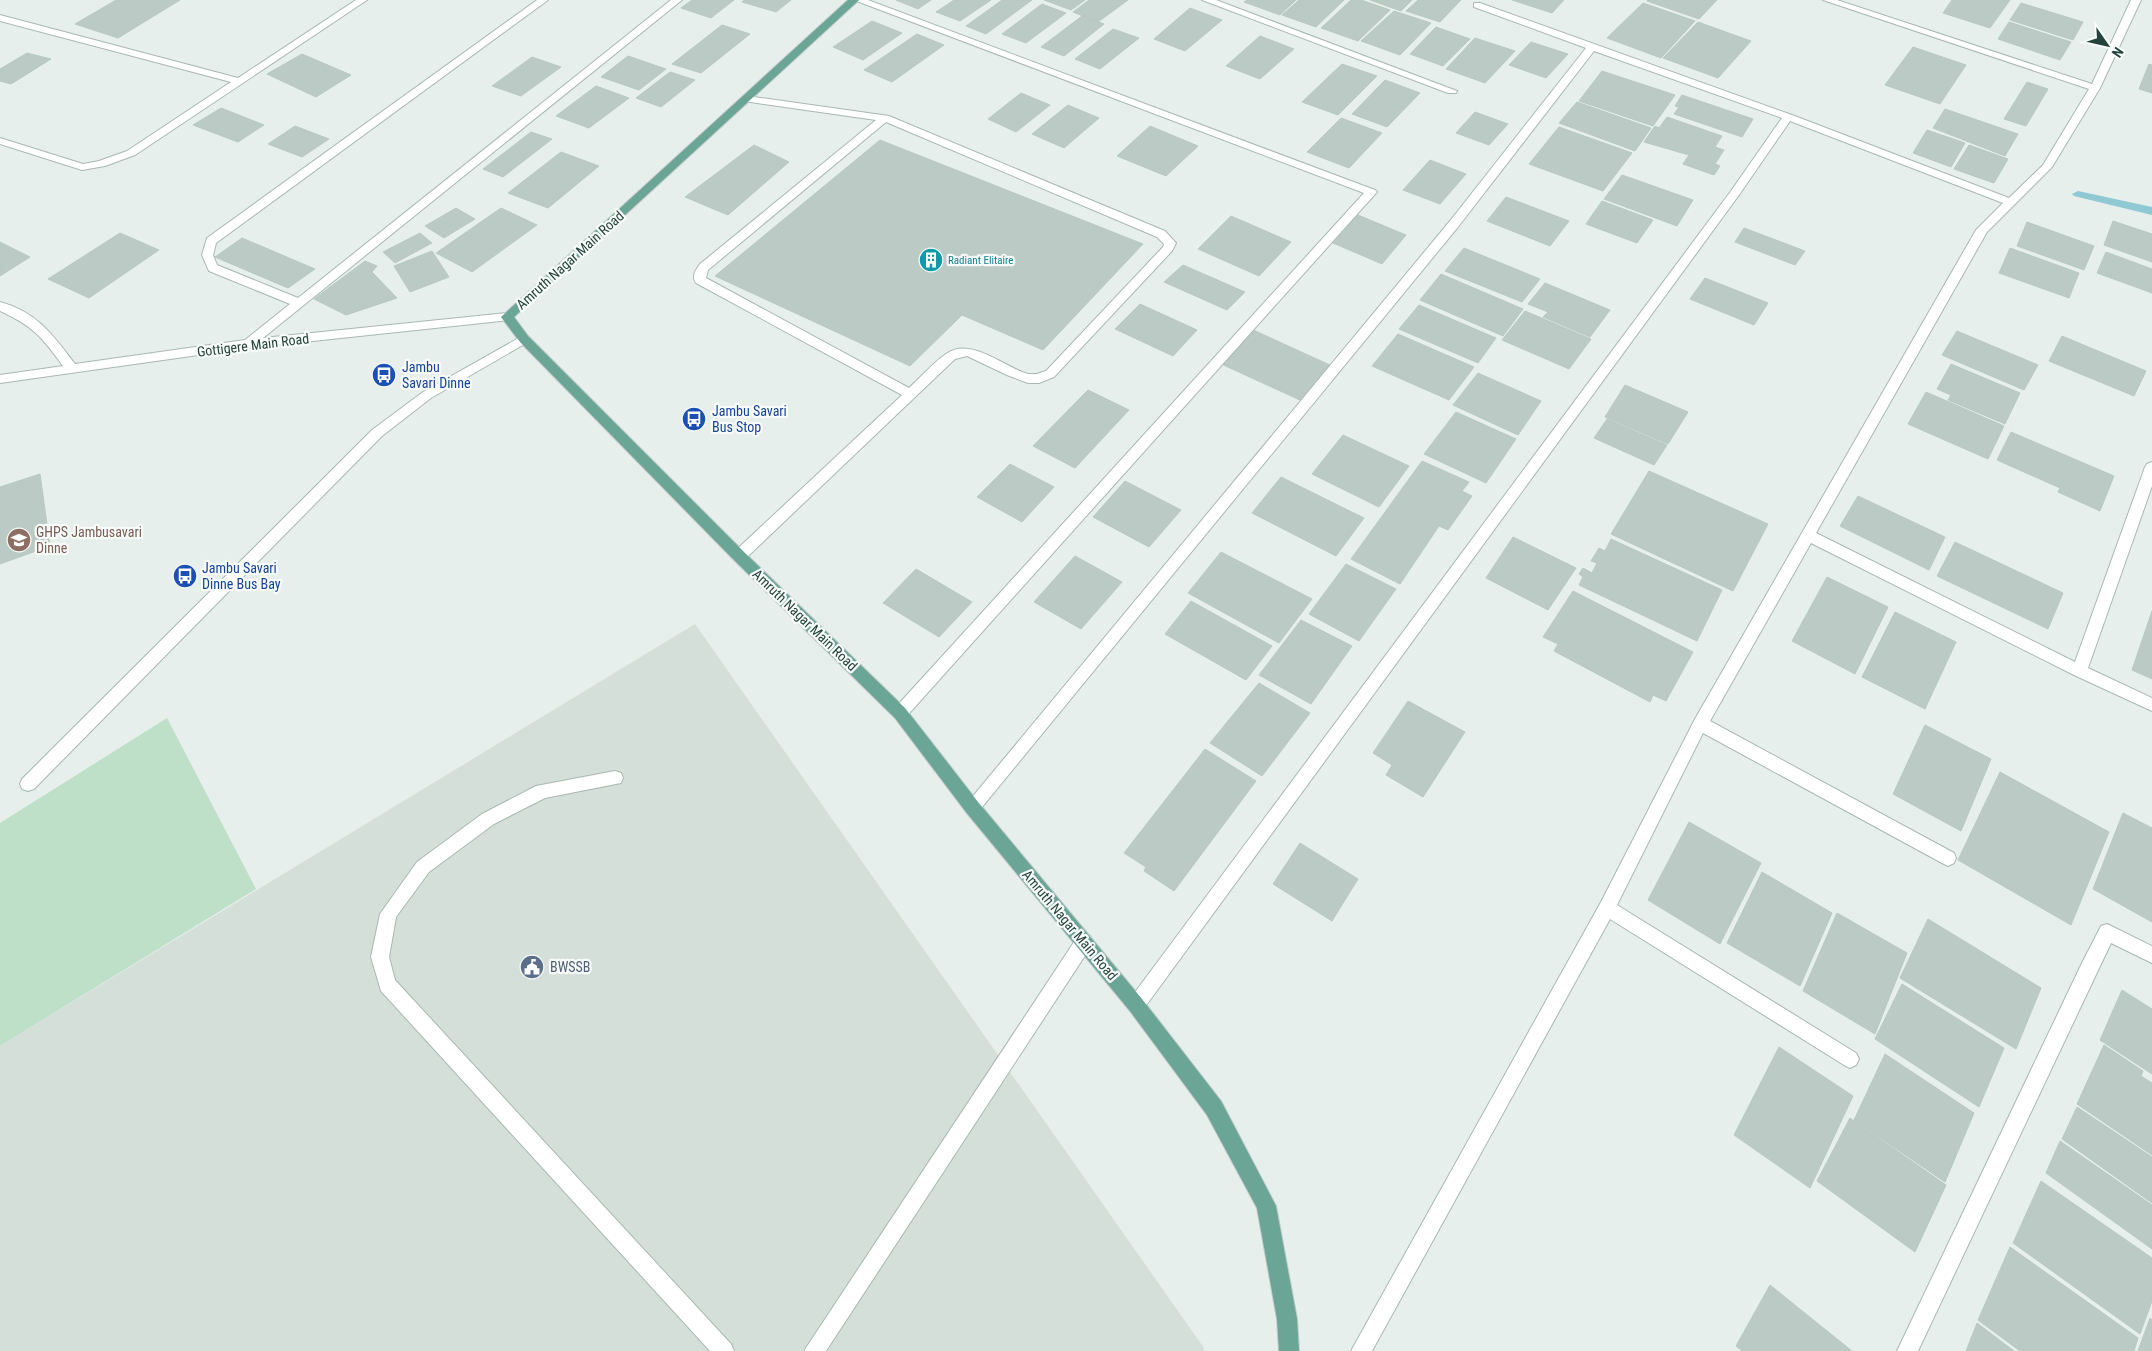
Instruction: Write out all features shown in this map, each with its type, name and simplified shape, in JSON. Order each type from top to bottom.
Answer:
[{"type":"main road","name":"Amruth Nagar Main Road","points":[[854,0],[507,317],[524,339],[739,556],[900,713],[972,807],[1136,1005],[1214,1108],[1266,1206],[1287,1319],[1289,1351]]},
{"type":"street","points":[[0,141],[82,167],[96,166],[131,153],[362,0]]},
{"type":"street","points":[[299,303],[213,268],[208,262],[207,249],[211,241],[544,0]]},
{"type":"street","points":[[248,344],[677,0]]},
{"type":"street","points":[[859,0],[1371,192],[900,713]]},
{"type":"street","points":[[1207,0],[1452,91]]},
{"type":"street","points":[[1828,0],[2095,88]]},
{"type":"street","points":[[1361,1351],[1607,908],[1700,724],[1982,230],[2048,167],[2095,88],[2136,0]]},
{"type":"street","points":[[1477,5],[1788,117],[2010,202]]},
{"type":"street","points":[[0,18],[238,81]]},
{"type":"street","points":[[972,807],[1454,224],[1592,47]]},
{"type":"street","points":[[739,556],[951,356],[960,352],[969,352],[1024,377],[1036,380],[1050,374],[1168,248],[1170,243],[1161,234],[886,118],[747,99]]},
{"type":"street","points":[[1136,1005],[1735,193],[1788,117]]},
{"type":"street","points":[[886,118],[704,267],[700,273],[700,280],[910,394]]},
{"type":"street","points":[[0,306],[28,319],[45,333],[72,369]]},
{"type":"street","name":"Gottigere Main Road","points":[[0,379],[248,344],[507,317]]},
{"type":"street","points":[[28,784],[377,433],[427,395],[524,339]]},
{"type":"street","points":[[2079,671],[2152,467]]},
{"type":"street","points":[[1808,535],[2079,671],[2152,705]]},
{"type":"street","points":[[1700,724],[1948,858]]},
{"type":"street","points":[[615,778],[542,791],[488,819],[423,867],[388,914],[380,957],[387,986],[724,1351]]},
{"type":"street","points":[[1607,908],[1850,1059]]},
{"type":"street","points":[[1907,1351],[2107,932],[2152,955]]},
{"type":"street","points":[[814,1351],[1084,942]]},
{"type":"shaded area","name":"BWSSB","points":[[695,624],[1204,1348],[1203,1351],[0,1351],[0,1046]]},
{"type":"green space","points":[[167,718],[256,889],[0,1046],[0,823]]},
{"type":"building","points":[[116,0],[180,0],[118,38],[75,24]]},
{"type":"building","points":[[692,0],[734,0],[711,18],[681,8]]},
{"type":"building","points":[[744,0],[791,0],[776,12],[742,2]]},
{"type":"building","points":[[896,0],[931,0],[918,9]]},
{"type":"building","points":[[954,0],[991,0],[960,21],[936,12]]},
{"type":"building","points":[[1002,0],[1032,0],[986,34],[966,26]]},
{"type":"building","points":[[1044,0],[1085,0],[1071,10]]},
{"type":"building","points":[[1089,0],[1128,0],[1098,22],[1073,12]]},
{"type":"building","points":[[1247,0],[1296,0],[1280,15],[1244,2]]},
{"type":"building","points":[[1299,0],[1344,0],[1316,27],[1282,15]]},
{"type":"building","points":[[1351,0],[1361,0],[1390,10],[1358,41],[1321,28]]},
{"type":"building","points":[[1370,0],[1412,0],[1401,11]]},
{"type":"building","points":[[1418,0],[1461,0],[1440,22],[1406,11]]},
{"type":"building","points":[[1512,0],[1564,0],[1552,13]]},
{"type":"building","points":[[1648,0],[1717,0],[1699,19]]},
{"type":"building","points":[[1952,0],[2010,0],[1990,28],[1943,13]]},
{"type":"building","points":[[1643,3],[1695,21],[1661,58],[1607,38]]},
{"type":"building","points":[[2021,3],[2083,22],[2073,40],[2010,20]]},
{"type":"building","points":[[1042,4],[1066,13],[1026,43],[1002,34]]},
{"type":"building","points":[[1190,8],[1222,20],[1185,51],[1154,39]]},
{"type":"building","points":[[1394,11],[1431,23],[1400,55],[1361,41]]},
{"type":"building","points":[[1082,16],[1104,24],[1064,56],[1041,47]]},
{"type":"building","points":[[872,21],[902,33],[863,60],[833,47]]},
{"type":"building","points":[[1698,22],[1751,41],[1718,78],[1663,58]]},
{"type":"building","points":[[2009,22],[2071,42],[2060,60],[1998,39]]},
{"type":"building","points":[[722,25],[750,34],[701,73],[672,64]]},
{"type":"building","points":[[1436,27],[1470,39],[1443,66],[1410,54]]},
{"type":"building","points":[[1113,29],[1139,38],[1100,69],[1075,59]]},
{"type":"building","points":[[917,34],[944,45],[892,82],[864,70]]},
{"type":"building","points":[[1260,36],[1294,49],[1260,79],[1226,66]]},
{"type":"building","points":[[1475,38],[1515,51],[1485,83],[1446,69]]},
{"type":"building","points":[[1531,42],[1568,54],[1546,78],[1509,65]]},
{"type":"building","points":[[1913,47],[1966,65],[1940,104],[1885,85]]},
{"type":"building","points":[[27,53],[51,59],[11,84],[0,81],[0,69]]},
{"type":"building","points":[[302,54],[351,75],[316,97],[267,74]]},
{"type":"building","points":[[628,56],[666,69],[639,90],[601,77]]},
{"type":"building","points":[[532,57],[561,67],[521,96],[492,86]]},
{"type":"building","points":[[1342,64],[1377,76],[1338,115],[1302,102]]},
{"type":"building","points":[[2149,64],[2152,65],[2152,93],[2139,89]]},
{"type":"building","points":[[1602,71],[1675,95],[1653,126],[1579,101]]},
{"type":"building","points":[[670,72],[695,80],[661,107],[636,98]]},
{"type":"building","points":[[1385,80],[1420,93],[1387,127],[1352,114]]},
{"type":"building","points":[[2027,82],[2048,89],[2026,126],[2004,119]]},
{"type":"building","points":[[596,86],[629,98],[589,128],[556,116]]},
{"type":"building","points":[[1021,93],[1050,105],[1016,132],[988,119]]},
{"type":"building","points":[[1682,95],[1753,119],[1742,137],[1674,114],[1679,107],[1675,106]]},
{"type":"building","points":[[1577,102],[1651,128],[1635,151],[1559,123]]},
{"type":"building","points":[[1068,105],[1099,118],[1064,148],[1032,134]]},
{"type":"building","points":[[221,108],[264,125],[238,142],[193,125]]},
{"type":"building","points":[[1945,109],[2018,134],[2005,156],[1933,128]]},
{"type":"building","points":[[1475,112],[1508,124],[1489,145],[1456,133]]},
{"type":"building","points":[[1667,117],[1722,136],[1715,147],[1724,150],[1715,164],[1720,166],[1714,175],[1683,164],[1689,155],[1644,142],[1655,126],[1659,128]]},
{"type":"building","points":[[1341,118],[1382,133],[1349,168],[1307,152]]},
{"type":"building","points":[[295,126],[329,139],[302,157],[268,144]]},
{"type":"building","points":[[1150,126],[1198,146],[1166,176],[1117,156]]},
{"type":"building","points":[[1559,127],[1632,153],[1603,191],[1529,164]]},
{"type":"building","points":[[1927,130],[1965,143],[1951,167],[1913,153]]},
{"type":"building","points":[[531,132],[552,139],[503,177],[483,169]]},
{"type":"building","name":"Radiant Elitaire","points":[[880,140],[1143,244],[1043,350],[962,315],[910,366],[715,276]]},
{"type":"building","points":[[754,145],[789,162],[728,215],[685,197]]},
{"type":"building","points":[[1969,145],[2008,159],[1994,183],[1954,169]]},
{"type":"building","points":[[561,152],[599,166],[548,208],[508,193]]},
{"type":"building","points":[[1430,160],[1466,174],[1440,204],[1403,190]]},
{"type":"building","points":[[1622,175],[1693,200],[1677,226],[1604,199]]},
{"type":"building","points":[[1506,197],[1569,221],[1550,246],[1487,221]]},
{"type":"building","points":[[1602,201],[1653,220],[1637,243],[1586,224]]},
{"type":"building","points":[[456,208],[475,219],[444,238],[425,226]]},
{"type":"building","points":[[501,208],[537,225],[472,272],[436,253]]},
{"type":"building","points":[[1358,215],[1406,235],[1382,264],[1333,243]]},
{"type":"building","points":[[1231,216],[1291,242],[1259,276],[1198,249]]},
{"type":"building","points":[[2113,221],[2152,234],[2152,262],[2104,245]]},
{"type":"building","points":[[2027,222],[2094,246],[2084,270],[2017,246]]},
{"type":"building","points":[[1744,228],[1805,251],[1795,265],[1735,242]]},
{"type":"building","points":[[120,233],[159,250],[89,298],[48,279]]},
{"type":"building","points":[[420,233],[432,243],[395,263],[383,252]]},
{"type":"building","points":[[242,238],[315,269],[288,288],[215,257]]},
{"type":"building","points":[[0,242],[30,257],[0,276]]},
{"type":"building","points":[[1464,248],[1540,279],[1522,302],[1445,271]]},
{"type":"building","points":[[2010,248],[2079,273],[2069,298],[1999,273]]},
{"type":"building","points":[[432,251],[449,277],[410,292],[394,266]]},
{"type":"building","points":[[2106,252],[2152,269],[2152,293],[2097,273]]},
{"type":"building","points":[[365,261],[377,266],[372,272],[397,298],[346,315],[314,299]]},
{"type":"building","points":[[1183,265],[1245,292],[1227,310],[1164,282]]},
{"type":"building","points":[[1441,274],[1523,309],[1503,336],[1420,300]]},
{"type":"building","points":[[1705,278],[1768,303],[1754,325],[1690,299]]},
{"type":"building","points":[[1545,283],[1610,310],[1590,337],[1543,317],[1548,312],[1528,304]]},
{"type":"building","points":[[1140,304],[1197,330],[1173,356],[1115,329]]},
{"type":"building","points":[[1419,305],[1496,338],[1478,363],[1399,329]]},
{"type":"building","points":[[1525,311],[1591,339],[1569,369],[1502,340]]},
{"type":"building","points":[[1251,329],[1332,366],[1302,401],[1219,363]]},
{"type":"building","points":[[1957,331],[2038,365],[2024,390],[1942,355]]},
{"type":"building","points":[[1398,334],[1474,367],[1449,400],[1372,366]]},
{"type":"building","points":[[2062,336],[2146,371],[2134,396],[2049,361]]},
{"type":"building","points":[[1951,364],[2020,393],[2005,424],[1948,400],[1951,395],[1937,389]]},
{"type":"building","points":[[1478,373],[1541,401],[1518,435],[1453,405]]},
{"type":"building","points":[[1625,385],[1688,412],[1668,444],[1605,417]]},
{"type":"building","points":[[1088,390],[1129,410],[1075,468],[1033,446]]},
{"type":"building","points":[[1926,392],[2004,426],[1988,459],[1908,424]]},
{"type":"building","points":[[1456,412],[1516,439],[1486,483],[1424,454]]},
{"type":"building","points":[[1607,419],[1667,445],[1654,465],[1594,438]]},
{"type":"building","points":[[2011,432],[2114,476],[2100,511],[2058,492],[2060,488],[1997,460]]},
{"type":"building","points":[[1343,435],[1409,466],[1379,507],[1312,474]]},
{"type":"building","points":[[1422,461],[1469,482],[1462,491],[1472,496],[1448,530],[1439,526],[1400,584],[1351,559]]},
{"type":"building","points":[[1010,464],[1054,487],[1022,522],[977,497]]},
{"type":"building","points":[[1649,471],[1768,524],[1733,591],[1611,534]]},
{"type":"building","points":[[40,474],[50,546],[0,564],[0,487]]},
{"type":"building","points":[[1281,477],[1364,518],[1336,556],[1252,513]]},
{"type":"building","points":[[1125,481],[1181,510],[1149,547],[1093,517]]},
{"type":"building","points":[[1858,496],[1945,537],[1929,570],[1840,526]]},
{"type":"building","points":[[1513,537],[1576,568],[1548,610],[1486,578]]},
{"type":"building","points":[[1611,539],[1722,590],[1697,641],[1579,585],[1583,577],[1579,574],[1583,568],[1592,573],[1597,563],[1591,561],[1599,548],[1605,551]]},
{"type":"building","points":[[1955,542],[2063,593],[2048,629],[1937,576]]},
{"type":"building","points":[[1221,552],[1312,599],[1279,643],[1188,593]]},
{"type":"building","points":[[1075,556],[1122,582],[1081,629],[1034,602]]},
{"type":"building","points":[[1346,564],[1396,589],[1359,641],[1309,614]]},
{"type":"building","points":[[916,569],[972,602],[939,637],[883,603]]},
{"type":"building","points":[[1827,577],[1888,607],[1855,674],[1792,641]]},
{"type":"building","points":[[1573,591],[1693,652],[1666,701],[1653,695],[1650,702],[1554,651],[1558,644],[1543,637]]},
{"type":"building","points":[[1191,601],[1272,646],[1246,680],[1165,634]]},
{"type":"building","points":[[2152,611],[2152,679],[2132,670]]},
{"type":"building","points":[[1895,612],[1956,642],[1925,709],[1862,677]]},
{"type":"building","points":[[1301,620],[1352,646],[1311,704],[1259,675]]},
{"type":"building","points":[[1259,683],[1310,713],[1262,776],[1210,743]]},
{"type":"building","points":[[1408,701],[1465,732],[1423,797],[1386,775],[1392,765],[1373,753]]},
{"type":"building","points":[[1925,725],[1991,759],[1961,831],[1893,794]]},
{"type":"building","points":[[1205,749],[1256,781],[1174,891],[1144,871],[1146,867],[1124,853]]},
{"type":"building","points":[[2000,772],[2109,832],[2071,925],[1958,860]]},
{"type":"building","points":[[2123,813],[2152,828],[2152,922],[2093,889]]},
{"type":"building","points":[[1689,822],[1761,863],[1720,944],[1648,900]]},
{"type":"building","points":[[1300,843],[1358,879],[1332,921],[1273,884]]},
{"type":"building","points":[[1762,872],[1832,913],[1800,986],[1727,943]]},
{"type":"building","points":[[1837,913],[1907,953],[1875,1034],[1803,991]]},
{"type":"building","points":[[1928,919],[2041,988],[2016,1049],[1900,978]]},
{"type":"building","points":[[1902,984],[2004,1048],[1979,1107],[1875,1039]]},
{"type":"building","points":[[2122,990],[2152,1009],[2152,1074],[2100,1040]]},
{"type":"building","points":[[2104,1045],[2143,1071],[2141,1076],[2152,1083],[2152,1155],[2077,1104]]},
{"type":"building","points":[[1779,1047],[1853,1096],[1810,1188],[1734,1135]]},
{"type":"building","points":[[1885,1054],[1974,1113],[1945,1182],[1854,1120]]},
{"type":"building","points":[[2077,1107],[2152,1157],[2152,1203],[2062,1139]]},
{"type":"building","points":[[1850,1118],[1946,1185],[1915,1252],[1817,1181]]},
{"type":"building","points":[[2060,1141],[2152,1205],[2152,1249],[2046,1173]]},
{"type":"building","points":[[2041,1181],[2152,1258],[2152,1301],[2140,1334],[2013,1243]]},
{"type":"building","points":[[2010,1247],[2138,1338],[2134,1351],[2020,1351],[1978,1320]]},
{"type":"building","points":[[1770,1285],[1852,1351],[1742,1351],[1736,1346]]},
{"type":"building","points":[[2150,1318],[2152,1320],[2152,1351],[2138,1351]]},
{"type":"building","points":[[1977,1323],[2014,1351],[1966,1351]]},
{"type":"waterway","points":[[2078,194],[2152,211]]},
{"type":"place","name":"Radiant Elitaire","points":[[931,260]]},
{"type":"place","name":"Jambu Savari Dinne","points":[[384,375]]},
{"type":"place","name":"Jambu Savari Bus Stop","points":[[694,419]]},
{"type":"place","name":"GHPS Jambusavari Dinne","points":[[19,540]]},
{"type":"place","name":"Jambu Savari Dinne Bus Bay","points":[[185,576]]},
{"type":"place","name":"BWSSB","points":[[532,967]]}]
